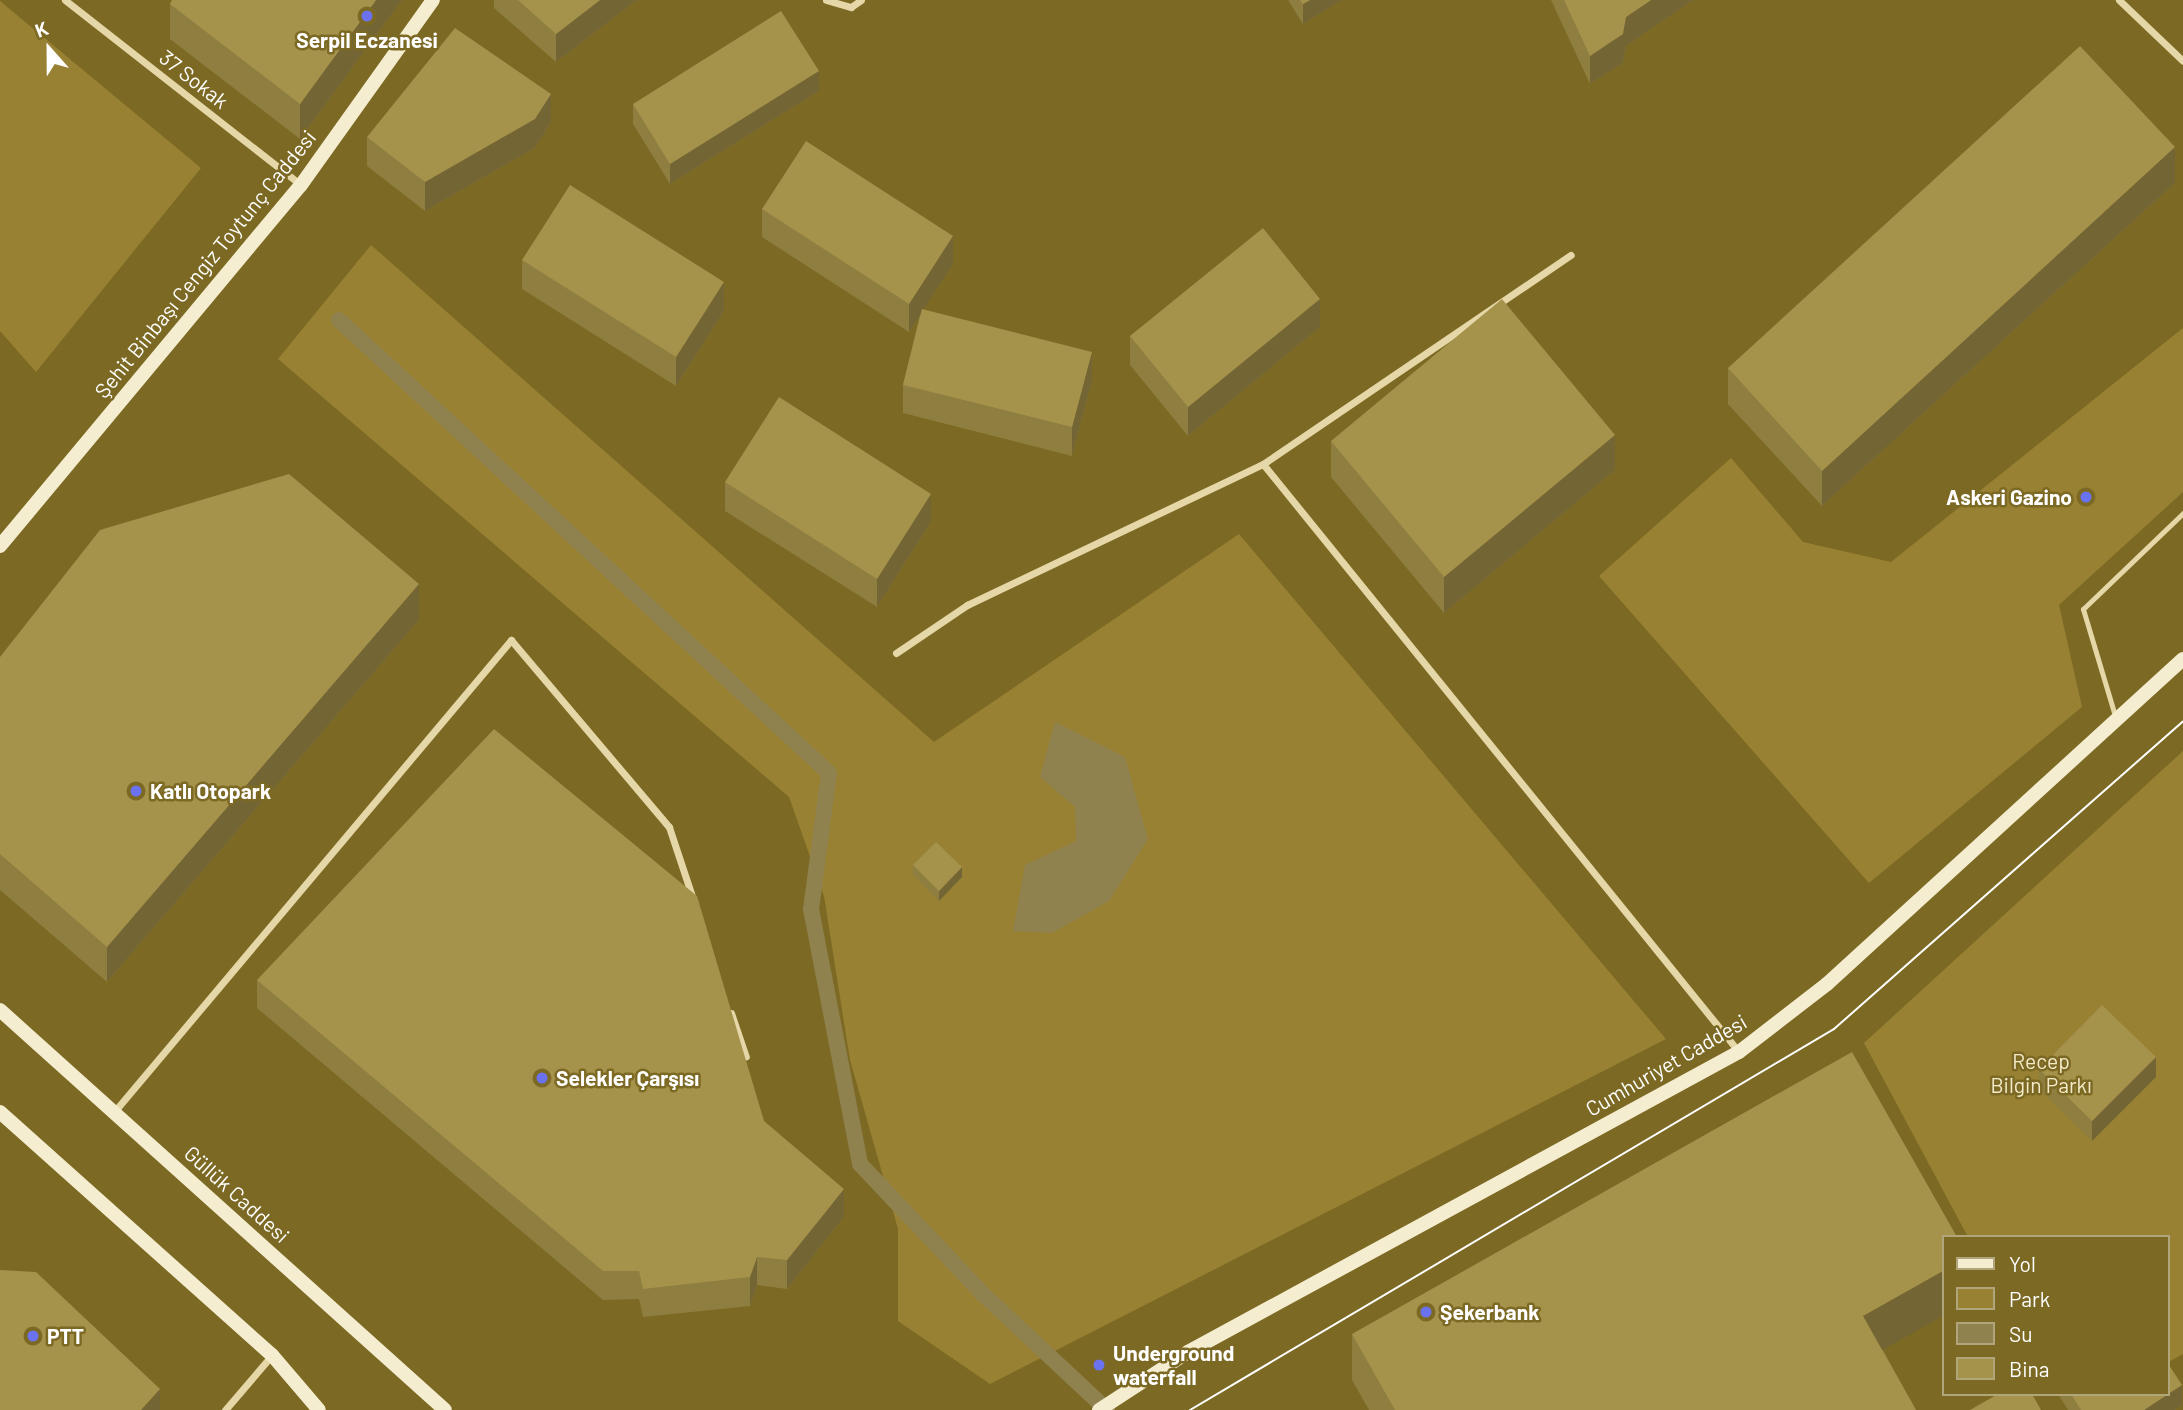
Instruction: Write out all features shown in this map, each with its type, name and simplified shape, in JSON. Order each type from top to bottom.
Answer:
[{"type":"main road","name":"Şehit Binbaşı Cengiz Toytunç Caddesi","points":[[0,546],[301,185],[433,0]]},
{"type":"main road","name":"Cumhuriyet Caddesi","points":[[1100,1410],[1157,1374],[1739,1052],[1828,984],[2183,659]]},
{"type":"main road","name":"Güllük Caddesi","points":[[0,1010],[445,1410]]},
{"type":"main road","points":[[0,1112],[272,1355],[319,1410]]},
{"type":"street","name":"37 Sokak","points":[[65,0],[301,185]]},
{"type":"street","points":[[826,0],[851,6],[861,0]]},
{"type":"street","points":[[2119,0],[2183,61]]},
{"type":"street","points":[[895,653],[967,605],[1263,464],[1570,255]]},
{"type":"street","points":[[1263,464],[1739,1052]]},
{"type":"street","points":[[114,1112],[511,640],[669,827],[699,917]]},
{"type":"street","points":[[729,1006],[746,1058]]},
{"type":"street","points":[[225,1410],[272,1355]]},
{"type":"lane","points":[[2116,719],[2083,609],[2183,513]]},
{"type":"green space","points":[[0,1],[201,168],[36,372],[0,331]]},
{"type":"green space","points":[[371,245],[934,742],[1239,534],[1666,1039],[990,1384],[898,1321],[898,1229],[850,1060],[824,896],[789,797],[278,359]]},
{"type":"green space","points":[[2183,328],[2183,492],[2059,605],[2082,707],[1869,883],[1599,576],[1731,458],[1803,542],[1891,562]]},
{"type":"green space","name":"Recep Bilgin Parkı","points":[[2183,751],[2183,1354],[2169,1362],[2169,1235],[1967,1235],[1864,1043]]},
{"type":"water","points":[[1055,722],[1125,757],[1148,839],[1109,901],[1052,933],[1013,931],[1025,865],[1076,841],[1075,807],[1040,777]]},
{"type":"building","points":[[172,0],[376,0],[300,104],[170,4]]},
{"type":"building","points":[[518,0],[600,0],[556,34]]},
{"type":"building","points":[[1564,0],[1651,0],[1626,17],[1623,34],[1590,56]]},
{"type":"building","points":[[781,11],[819,71],[670,164],[633,104]]},
{"type":"building","points":[[455,28],[551,94],[535,119],[425,182],[367,137]]},
{"type":"building","points":[[2080,46],[2175,147],[1822,471],[1728,368]]},
{"type":"building","points":[[806,141],[953,236],[909,304],[762,209]]},
{"type":"building","points":[[570,185],[724,282],[676,357],[522,260]]},
{"type":"building","points":[[1263,228],[1320,299],[1188,407],[1130,336]]},
{"type":"building","points":[[1502,299],[1615,435],[1444,577],[1331,441]]},
{"type":"building","points":[[922,309],[1092,352],[1072,427],[903,385]]},
{"type":"building","points":[[779,397],[931,494],[877,579],[725,482]]},
{"type":"building","name":"Katlı Otopark","points":[[289,474],[419,584],[107,947],[0,854],[0,657],[100,530]]},
{"type":"building","name":"Selekler Çarşısı","points":[[494,729],[697,896],[764,1121],[844,1189],[787,1260],[757,1257],[750,1277],[643,1289],[639,1271],[603,1271],[257,980]]},
{"type":"building","points":[[936,842],[962,867],[939,891],[913,865]]},
{"type":"building","points":[[2102,1005],[2156,1057],[2092,1121],[2039,1069]]},
{"type":"building","points":[[1852,1052],[1956,1235],[1941,1235],[1941,1272],[1863,1316],[1916,1410],[1395,1410],[1352,1334]]},
{"type":"building","name":"PTT","points":[[0,1270],[36,1272],[160,1389],[141,1410],[0,1410]]},
{"type":"building","points":[[2169,1365],[2182,1385],[2169,1394]]},
{"type":"building","points":[[1994,1396],[2033,1396],[2041,1410],[1970,1410]]},
{"type":"building","points":[[2072,1396],[2165,1396],[2144,1410],[2081,1410]]},
{"type":"waterway","points":[[339,320],[829,773],[811,909],[860,1164],[983,1294],[1107,1410]]},
{"type":"tram line","points":[[1190,1410],[1834,1029],[2183,721]]},
{"type":"place","name":"Serpil Eczanesi","points":[[367,16]]},
{"type":"place","name":"Askeri Gazino","points":[[2086,497]]},
{"type":"place","name":"Katlı Otopark","points":[[136,791]]},
{"type":"place","name":"Selekler Çarşısı","points":[[542,1078]]},
{"type":"place","name":"Şekerbank","points":[[1426,1312]]},
{"type":"place","name":"PTT","points":[[33,1336]]},
{"type":"place","name":"Underground waterfall","points":[[1099,1365]]}]
